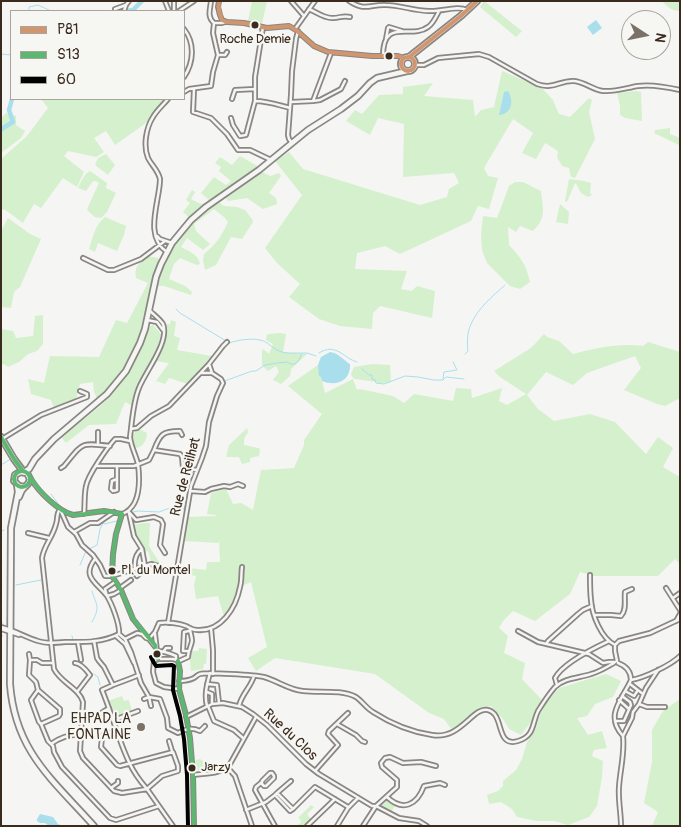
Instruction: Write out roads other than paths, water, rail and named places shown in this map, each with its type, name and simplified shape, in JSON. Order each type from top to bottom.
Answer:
[{"type":"main road","points":[[395,73],[418,49],[477,1]]},
{"type":"main road","points":[[16,474],[29,469],[43,450],[66,428],[98,403],[117,384],[126,371],[140,343],[161,264],[172,243],[191,220],[200,211],[246,179],[308,130],[347,105],[377,78],[412,69],[415,62],[406,60]]},
{"type":"main road","points":[[406,60],[404,69],[407,70]]},
{"type":"main road","points":[[2,438],[14,459],[23,471],[30,476]]},
{"type":"main road","points":[[11,542],[19,499],[29,483],[30,476],[43,450]]},
{"type":"main road","points":[[14,459],[16,474],[14,479],[18,490],[12,522],[10,648],[11,696],[16,720],[25,742],[39,765],[94,826]]},
{"type":"main road","points":[[17,485],[25,487]]},
{"type":"street","points":[[124,10],[129,1]]},
{"type":"street","points":[[188,3],[194,1]]},
{"type":"street","points":[[211,1],[209,16],[214,23],[244,23],[264,27],[286,26],[296,30],[317,48],[331,52],[398,56],[406,60]]},
{"type":"street","points":[[219,1],[220,15],[225,22]]},
{"type":"street","points":[[291,1],[304,16]]},
{"type":"street","points":[[292,143],[288,135],[296,30],[314,1]]},
{"type":"street","points":[[349,1],[365,8],[383,3],[432,11],[460,8],[467,11]]},
{"type":"street","points":[[115,9],[126,5]]},
{"type":"street","points":[[309,9],[327,18],[344,15],[350,17]]},
{"type":"street","points":[[432,11],[436,17]]},
{"type":"street","points":[[386,39],[396,32],[423,30],[431,24],[439,11]]},
{"type":"street","points":[[185,92],[211,86],[218,55],[213,33],[214,23]]},
{"type":"street","points":[[231,118],[240,136],[246,135],[255,102],[256,67],[264,27]]},
{"type":"street","points":[[384,56],[388,28],[402,31]]},
{"type":"street","points":[[185,75],[193,55],[186,34]]},
{"type":"street","points":[[218,55],[224,55],[227,52]]},
{"type":"street","points":[[313,101],[331,52]]},
{"type":"street","points":[[415,65],[424,65],[438,58],[479,54],[489,57],[542,86],[551,87],[574,81],[598,90],[612,91],[646,86],[680,90]]},
{"type":"street","points":[[291,102],[320,100],[341,89],[345,81]]},
{"type":"street","points":[[194,89],[192,109],[194,112],[211,118],[227,134],[238,150],[250,150],[271,160]]},
{"type":"street","points":[[232,99],[235,90],[255,89]]},
{"type":"street","points":[[167,100],[152,118],[145,146],[147,156],[160,177],[154,225],[160,245],[167,252]]},
{"type":"street","points":[[255,102],[268,101],[271,104],[290,108]]},
{"type":"street","points":[[155,233],[160,239],[172,243]]},
{"type":"street","points":[[82,258],[108,270],[113,270],[141,259],[165,241]]},
{"type":"street","points":[[25,487],[32,486],[60,509],[73,515],[104,511],[122,514],[128,511],[135,503],[138,487],[138,464],[130,441],[130,433],[138,389],[157,355],[164,331],[162,322],[149,310]]},
{"type":"street","points":[[147,320],[157,322],[164,331]]},
{"type":"street","points":[[130,433],[151,416],[169,406],[227,342]]},
{"type":"street","points":[[199,374],[212,373],[209,364]]},
{"type":"street","name":"Rue de Reilhat","points":[[168,623],[191,484],[206,446],[215,403],[223,382],[212,373]]},
{"type":"street","points":[[2,438],[41,415],[87,397],[87,394],[80,391]]},
{"type":"street","points":[[131,429],[139,426]]},
{"type":"street","points":[[96,466],[134,466],[149,460],[160,436],[166,432],[180,431],[182,435]]},
{"type":"street","points":[[98,432],[98,444]]},
{"type":"street","points":[[84,514],[87,483],[96,466],[116,439],[130,441]]},
{"type":"street","points":[[61,468],[81,446],[89,443],[110,446]]},
{"type":"street","points":[[154,450],[180,454],[182,456],[183,468],[197,470]]},
{"type":"street","points":[[116,467],[117,479],[117,490],[113,490],[111,489],[112,480],[117,479]]},
{"type":"street","points":[[30,476],[40,491]]},
{"type":"street","points":[[190,491],[205,492],[224,486],[230,487],[238,484],[242,486]]},
{"type":"street","points":[[60,509],[68,527],[95,558],[105,576],[156,565],[164,570],[177,572]]},
{"type":"street","points":[[60,509],[55,528],[44,548],[42,558],[53,663],[56,673],[77,692],[84,702],[80,751],[83,758],[117,792],[147,789],[162,776],[178,771],[169,741]]},
{"type":"street","points":[[128,511],[134,536],[140,544],[145,566],[148,570],[143,571]]},
{"type":"street","points":[[128,511],[136,520],[154,517],[161,520],[163,524],[160,545],[165,553]]},
{"type":"street","points":[[74,532],[86,525],[98,523],[114,512]]},
{"type":"street","points":[[122,514],[114,547],[112,576],[121,589],[133,619],[156,650]]},
{"type":"street","points":[[28,533],[49,538]]},
{"type":"street","points":[[142,549],[134,561],[134,569],[138,576],[145,566]]},
{"type":"street","points":[[95,558],[89,575],[93,582],[107,596]]},
{"type":"street","points":[[188,651],[183,651],[184,632],[212,628],[225,619],[233,606],[241,584],[242,567]]},
{"type":"street","points":[[590,575],[590,598],[594,615],[604,634],[615,645]]},
{"type":"street","points":[[107,596],[114,594],[131,580]]},
{"type":"street","points":[[115,582],[105,589],[119,626],[118,635],[135,664]]},
{"type":"street","points":[[666,588],[680,610]]},
{"type":"street","points":[[594,615],[623,615],[625,610],[625,592],[632,589]]},
{"type":"street","points":[[673,598],[680,593]]},
{"type":"street","points":[[546,644],[582,610],[592,606]]},
{"type":"street","points":[[676,621],[680,614]]},
{"type":"street","points":[[2,628],[7,625],[10,619]]},
{"type":"street","points":[[616,662],[615,645],[619,641],[650,633],[680,619]]},
{"type":"street","points":[[149,639],[159,623],[185,625],[189,630],[192,640],[188,651],[188,658],[158,659],[154,661],[153,672],[157,684],[179,689]]},
{"type":"street","points":[[2,628],[38,641],[51,643],[78,643],[118,635],[125,639],[151,706]]},
{"type":"street","points":[[212,628],[211,674],[207,684],[206,701],[214,721],[234,730],[244,739]]},
{"type":"street","points":[[155,632],[158,659]]},
{"type":"street","points":[[518,632],[532,640],[585,653],[603,663],[616,662],[626,668],[630,672],[631,680],[619,700],[615,722],[623,736]]},
{"type":"street","points":[[125,639],[137,633],[149,639]]},
{"type":"street","points":[[10,648],[15,636],[22,636]]},
{"type":"street","points":[[94,641],[99,661],[113,685]]},
{"type":"street","points":[[557,685],[557,674],[561,670],[585,653],[609,641]]},
{"type":"street","points":[[78,643],[81,660]]},
{"type":"street","points":[[164,651],[166,648],[170,648]]},
{"type":"street","points":[[156,650],[164,651],[177,659]]},
{"type":"street","points":[[176,650],[180,665],[179,689],[189,728],[191,745],[194,826]]},
{"type":"street","points":[[29,654],[29,675],[36,682],[38,690],[60,709],[59,716],[41,724]]},
{"type":"street","points":[[631,680],[658,670],[680,656]]},
{"type":"street","points":[[30,660],[53,663]]},
{"type":"street","points":[[179,681],[192,679],[202,673],[254,676],[267,678],[302,691],[342,693],[359,700],[370,711],[405,728],[436,736],[448,735],[454,732],[478,712],[488,710],[495,714],[498,719],[503,736],[514,742],[522,740],[533,729],[537,714],[557,685],[567,680],[600,671],[616,662]]},
{"type":"street","points":[[75,663],[78,663],[90,675],[77,692]]},
{"type":"street","points":[[621,826],[619,788],[624,748],[623,736],[633,712],[658,670]]},
{"type":"street","points":[[139,675],[102,690],[129,762],[173,826]]},
{"type":"street","points":[[239,706],[254,676]]},
{"type":"street","points":[[207,684],[217,685],[218,703]]},
{"type":"street","points":[[630,684],[643,694]]},
{"type":"street","points":[[38,690],[31,700],[34,712],[62,767],[110,818],[116,820],[159,806]]},
{"type":"street","points":[[625,691],[634,696],[638,690]]},
{"type":"street","points":[[206,692],[212,694],[209,705]]},
{"type":"street","points":[[615,722],[624,721],[631,703],[622,696]]},
{"type":"street","points":[[144,699],[149,697],[160,699],[167,718],[168,728],[178,733],[189,728],[200,731],[205,726]]},
{"type":"street","points":[[619,700],[633,712]]},
{"type":"street","name":"Rue du Clos","points":[[186,717],[209,705],[218,703],[239,706],[267,724],[298,757],[315,771],[372,806],[376,806],[396,817],[419,822],[427,826]]},
{"type":"street","points":[[639,704],[647,707],[665,707]]},
{"type":"street","points":[[82,721],[89,721],[109,708]]},
{"type":"street","points":[[114,720],[138,711]]},
{"type":"street","points":[[315,771],[338,745],[328,734],[348,713]]},
{"type":"street","points":[[193,775],[213,773],[227,767],[256,716]]},
{"type":"street","points":[[336,724],[365,742]]},
{"type":"street","points":[[117,730],[102,736],[101,747],[118,766],[172,752]]},
{"type":"street","points":[[51,744],[69,735],[81,734]]},
{"type":"street","points":[[363,826],[376,806],[396,789],[398,785],[397,780],[382,767],[381,763],[385,758],[390,757],[402,763],[420,762],[436,766]]},
{"type":"street","points":[[227,767],[235,776],[252,826]]},
{"type":"street","points":[[262,782],[266,786],[274,776],[270,773],[256,787],[255,790],[275,826]]},
{"type":"street","points":[[111,788],[118,781]]},
{"type":"street","points":[[246,810],[271,799],[291,781]]},
{"type":"street","points":[[387,797],[396,804],[408,805],[418,799],[424,786],[440,783],[445,785]]},
{"type":"street","points":[[276,794],[293,809],[315,787],[348,807]]},
{"type":"street","points":[[337,826],[348,807],[358,798]]},
{"type":"street","points":[[307,826],[335,799]]},
{"type":"water","points":[[596,20],[602,28],[593,35],[587,27]]},
{"type":"water","points":[[508,91],[511,106],[507,112],[499,115],[504,92]]},
{"type":"water","points":[[330,352],[338,355],[350,364],[348,375],[337,383],[327,383],[322,381],[319,376],[318,365],[321,357]]},
{"type":"water","points":[[40,814],[53,817],[58,824],[63,826],[49,826],[45,823],[40,823],[37,819]]},
{"type":"waterway","points":[[133,10],[142,1]]},
{"type":"waterway","points":[[29,10],[29,7],[38,5],[49,10]]},
{"type":"waterway","points":[[1,54],[10,55]]},
{"type":"waterway","points":[[1,130],[13,122],[9,110],[12,100]]},
{"type":"waterway","points":[[465,354],[468,351],[468,334],[474,318],[486,303],[505,285]]},
{"type":"waterway","points":[[176,309],[226,341]]},
{"type":"waterway","points":[[229,343],[256,339],[283,352],[301,353]]},
{"type":"waterway","points":[[319,353],[330,349],[335,350],[357,362]]},
{"type":"waterway","points":[[208,420],[222,382],[256,371],[265,365],[287,362],[295,364],[302,353],[316,356]]},
{"type":"waterway","points":[[443,379],[444,372],[457,370],[453,362]]},
{"type":"waterway","points":[[362,369],[369,375],[372,375],[372,379],[376,383],[384,384],[405,376],[434,380],[443,380],[446,377],[464,379]]},
{"type":"waterway","points":[[218,398],[221,390]]},
{"type":"waterway","points":[[206,432],[207,423]]},
{"type":"waterway","points":[[204,445],[206,435]]},
{"type":"waterway","points":[[200,459],[202,452]]},
{"type":"waterway","points":[[1,465],[11,459]]},
{"type":"waterway","points":[[190,484],[192,476]]},
{"type":"waterway","points":[[187,495],[188,490]]},
{"type":"waterway","points":[[51,494],[59,505]]},
{"type":"waterway","points":[[133,512],[159,512],[170,508],[184,509],[186,501]]},
{"type":"waterway","points":[[89,549],[97,545],[103,523],[117,521]]},
{"type":"waterway","points":[[80,565],[86,551]]},
{"type":"waterway","points":[[16,585],[41,580]]},
{"type":"waterway","points":[[92,591],[97,609],[92,622]]},
{"type":"waterway","points":[[72,636],[73,641]]},
{"type":"waterway","points":[[83,664],[92,673]]},
{"type":"waterway","points":[[94,674],[98,677],[100,685]]},
{"type":"place","name":"Roche Demie","points":[[255,25]]},
{"type":"place","name":"Pl. du Montel","points":[[112,571]]},
{"type":"place","name":"EHPAD LA FONTAINE","points":[[141,727]]},
{"type":"place","name":"Jarzy","points":[[192,768]]}]
